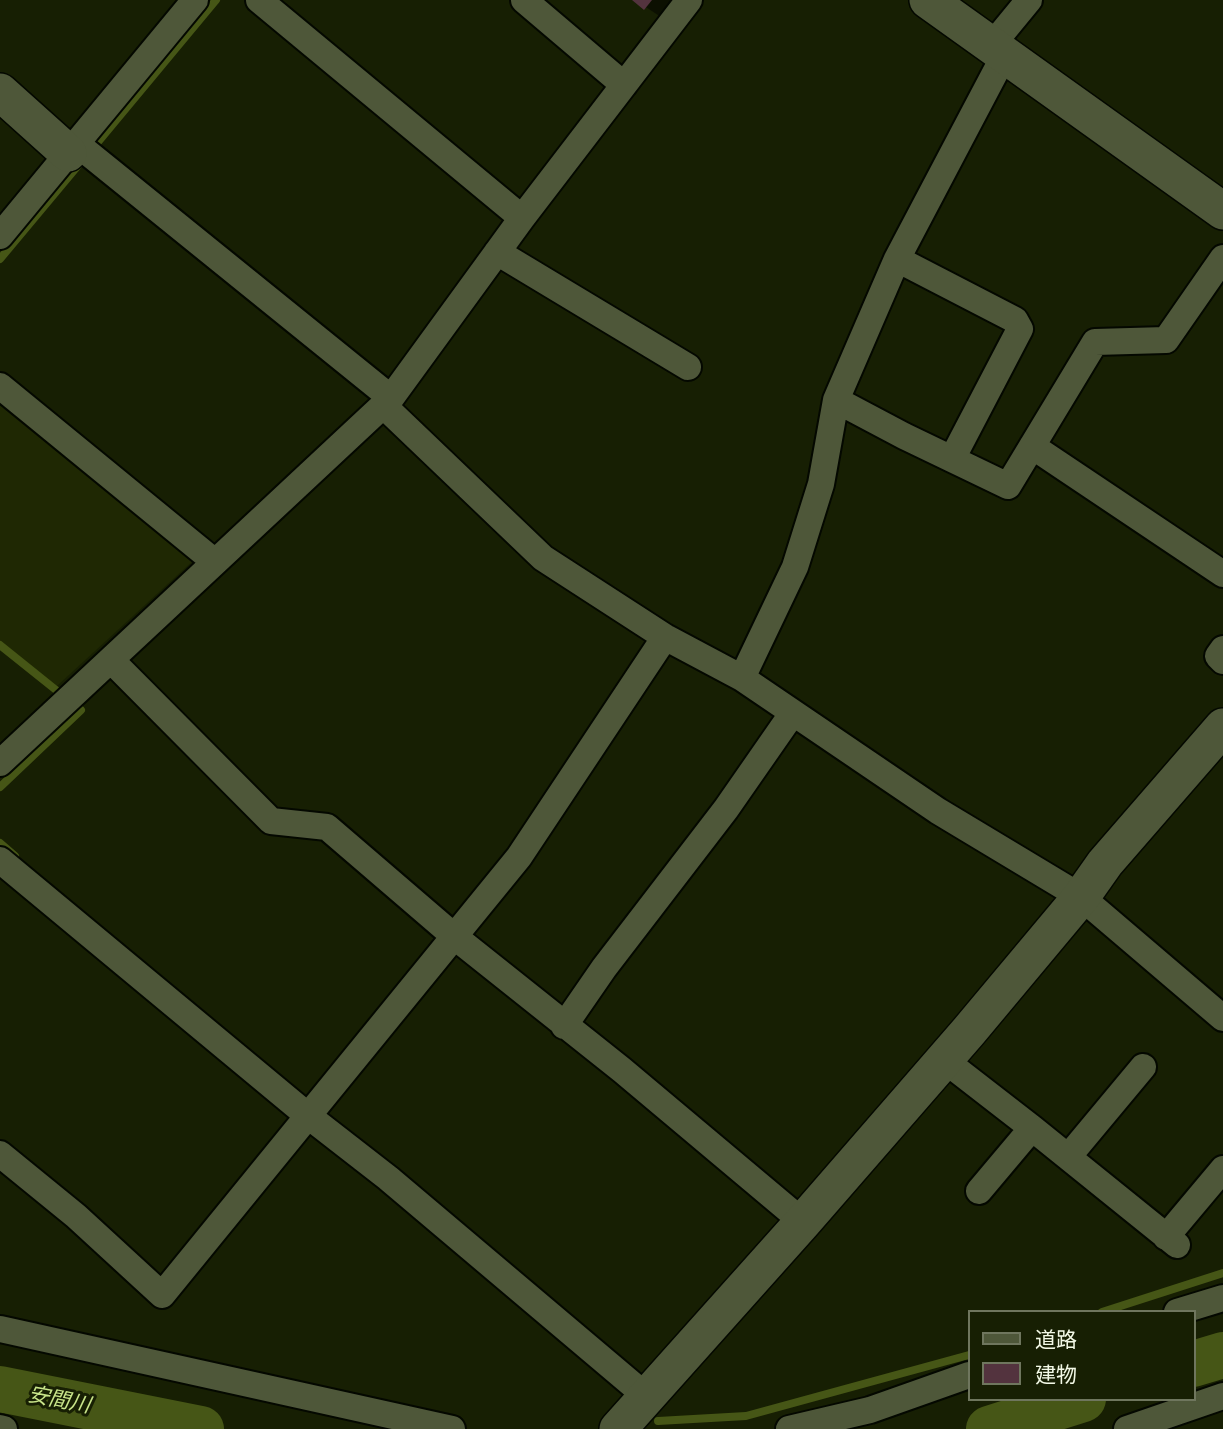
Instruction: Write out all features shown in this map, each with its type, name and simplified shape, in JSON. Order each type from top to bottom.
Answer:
[{"type":"street","points":[[0,236],[195,0]]},
{"type":"street","points":[[259,0],[522,218]]},
{"type":"street","points":[[524,0],[624,85]]},
{"type":"street","points":[[0,763],[388,402],[522,218],[689,0]]},
{"type":"street","points":[[928,0],[1223,211]]},
{"type":"street","points":[[741,678],[795,567],[821,484],[836,400],[897,259],[998,49],[1029,0]]},
{"type":"street","points":[[0,92],[388,402],[543,558],[666,637],[741,678],[938,811],[1081,897],[1223,1018]]},
{"type":"street","points":[[497,252],[688,367]]},
{"type":"street","points":[[836,400],[1008,486],[1095,342],[1166,340],[1223,258]]},
{"type":"street","points":[[897,259],[1015,320],[1020,329],[952,459]]},
{"type":"street","points":[[0,386],[215,562]]},
{"type":"street","points":[[1032,446],[1223,574]]},
{"type":"street","points":[[0,1154],[76,1216],[162,1295],[519,857],[666,637]]},
{"type":"street","points":[[1223,649],[1218,656],[1223,661]]},
{"type":"street","points":[[111,660],[271,821],[327,827],[455,937],[621,1070],[803,1222]]},
{"type":"street","points":[[564,1026],[604,968],[726,809],[792,714]]},
{"type":"street","points":[[618,1429],[969,1031],[1081,897],[1105,863],[1223,727]]},
{"type":"street","points":[[0,860],[307,1115],[388,1178],[646,1396]]},
{"type":"street","points":[[943,1059],[1171,1241],[1223,1169]]},
{"type":"street","points":[[1068,1157],[1143,1067]]},
{"type":"street","points":[[979,1191],[1032,1128]]},
{"type":"street","points":[[1184,1310],[1223,1298]]},
{"type":"street","points":[[0,1329],[452,1429]]},
{"type":"street","points":[[789,1429],[870,1410],[968,1376]]},
{"type":"street","points":[[1127,1429],[1223,1396]]},
{"type":"shaded area","points":[[0,396],[195,559],[57,686],[0,641]]},
{"type":"building","points":[[632,0],[652,0],[644,10]]},
{"type":"waterway","points":[[98,142],[216,0]]},
{"type":"waterway","points":[[0,259],[81,162]]},
{"type":"waterway","points":[[0,645],[56,690]]},
{"type":"waterway","points":[[0,787],[81,710]]},
{"type":"waterway","points":[[0,843],[15,856]]},
{"type":"waterway","points":[[1108,1310],[1223,1273]]},
{"type":"waterway","points":[[658,1421],[746,1416],[968,1355]]},
{"type":"waterway","name":"安間川","points":[[1195,1363],[1223,1355]]},
{"type":"waterway","name":"安間川","points":[[0,1389],[201,1429]]},
{"type":"waterway","name":"安間川","points":[[989,1429],[1077,1401]]}]
